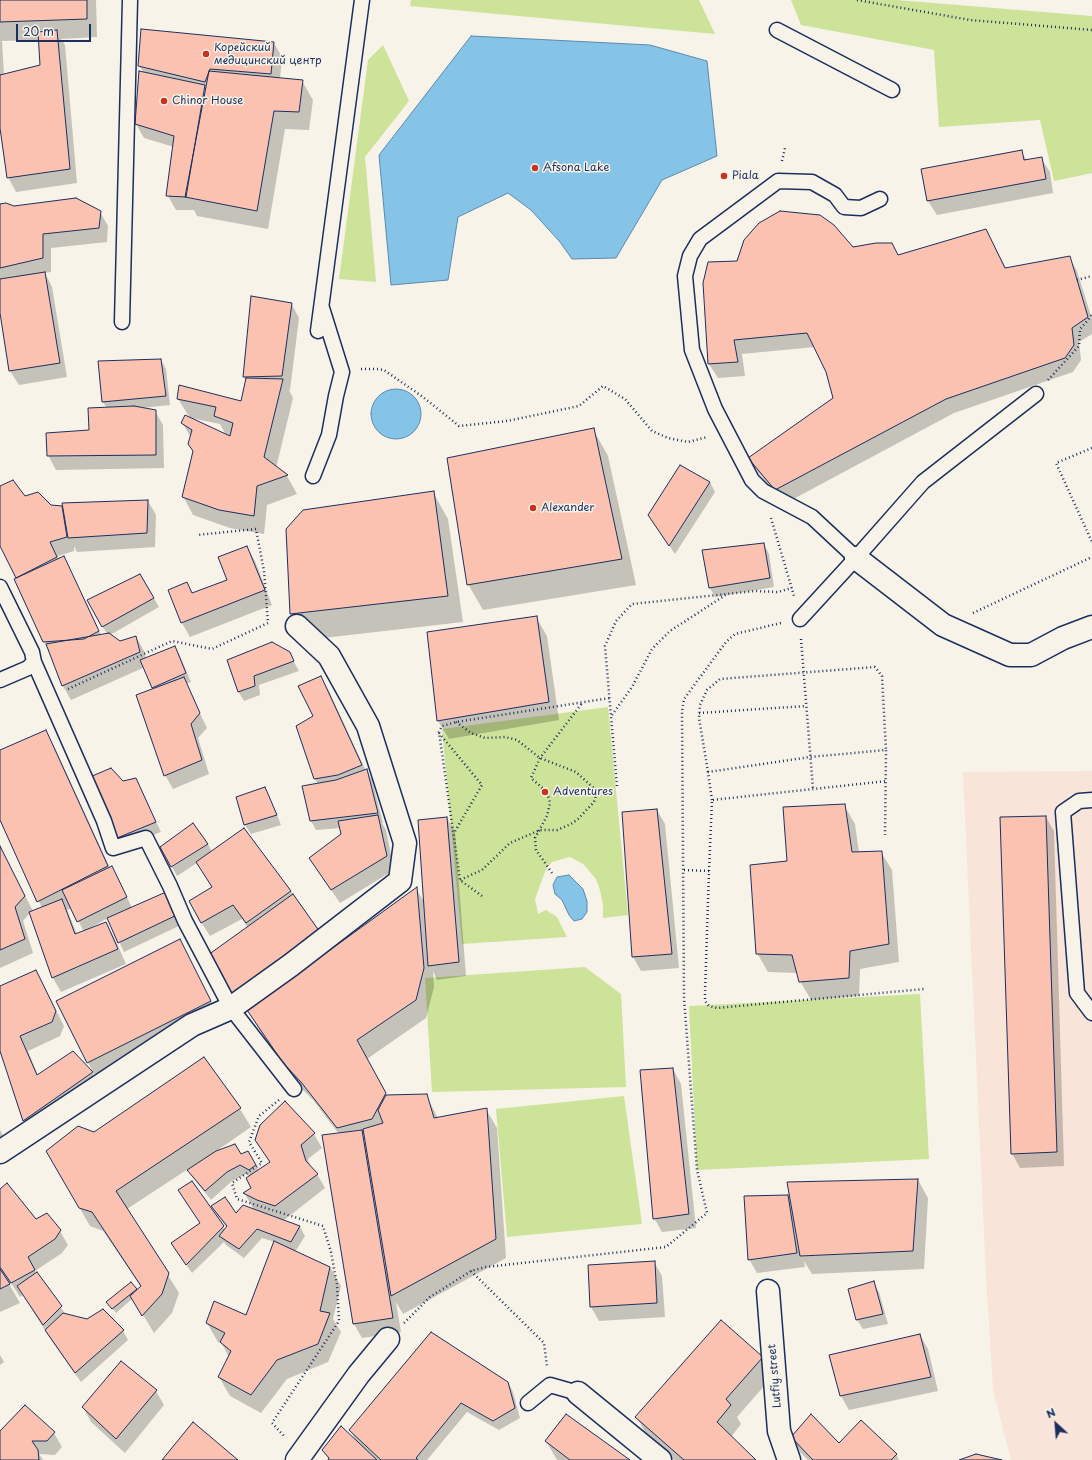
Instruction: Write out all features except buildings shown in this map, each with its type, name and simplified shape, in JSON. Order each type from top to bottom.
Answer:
[{"type":"street","points":[[856,558],[943,625],[1010,655],[1031,655],[1064,638],[1092,627]]},
{"type":"street","points":[[0,1152],[192,1025],[231,1008],[400,881],[406,843],[368,726],[329,656],[297,626]]},
{"type":"street","name":"Lutfiy street","points":[[768,1290],[779,1430],[789,1460]]},
{"type":"street","points":[[299,1457],[359,1374],[388,1339]]},
{"type":"street","points":[[578,1393],[660,1460]]},
{"type":"lane","points":[[122,322],[130,0]]},
{"type":"lane","points":[[318,332],[362,0]]},
{"type":"lane","points":[[777,30],[892,90]]},
{"type":"lane","points":[[856,558],[812,517],[763,491],[752,480],[716,409],[692,350],[685,276],[690,256],[700,240],[778,181],[812,182],[835,195],[844,207],[861,208],[880,199]]},
{"type":"lane","points":[[313,476],[328,435],[342,372],[321,305]]},
{"type":"lane","points":[[800,619],[923,482],[1036,394]]},
{"type":"lane","points":[[0,587],[32,652],[34,662],[104,821],[113,848],[146,838],[170,886],[185,921],[231,1008],[294,1089]]},
{"type":"lane","points":[[0,680],[28,668],[34,662]]},
{"type":"lane","points":[[1092,800],[1079,801],[1063,812],[1077,993],[1092,1013]]},
{"type":"lane","points":[[528,1403],[550,1385],[578,1393]]},
{"type":"path","points":[[857,0],[970,20],[1092,30]]},
{"type":"path","points":[[1077,280],[1092,276]]},
{"type":"path","points":[[1036,394],[1079,346],[1080,328],[1092,314]]},
{"type":"path","points":[[342,372],[359,369],[384,370],[423,397],[460,426],[507,420],[579,406],[603,386],[625,399],[652,431],[668,438],[688,442],[727,431]]},
{"type":"path","points":[[1092,448],[1056,463],[1092,542]]},
{"type":"path","points":[[763,491],[800,619],[813,789]]},
{"type":"path","points":[[49,697],[172,641],[212,649],[268,623],[264,571],[256,529],[197,535]]},
{"type":"path","points":[[970,614],[1092,557]]},
{"type":"path","points":[[617,786],[606,646],[616,620],[632,604],[728,593],[754,591],[778,592],[792,588]]},
{"type":"path","points":[[612,715],[632,687],[652,650],[670,631],[728,593]]},
{"type":"path","points":[[388,1339],[430,1297],[471,1271],[486,1267],[666,1247],[707,1213],[697,1170],[684,998],[682,712],[684,699],[726,642],[735,634],[800,619]]},
{"type":"path","points":[[885,835],[887,781],[886,750],[882,676],[879,670],[875,667],[720,679],[708,690],[700,705],[699,713],[712,800],[705,1001],[709,1006],[717,1008],[924,989]]},
{"type":"path","points":[[482,896],[460,880],[439,732],[442,726],[456,722],[610,698]]},
{"type":"path","points":[[552,873],[536,850],[535,838],[547,816],[550,802],[547,792],[532,778],[540,758],[583,702]]},
{"type":"path","points":[[699,713],[806,706]]},
{"type":"path","points":[[456,722],[471,733],[484,738],[505,737],[517,740],[540,758],[576,772],[597,791],[594,802],[575,821],[557,830],[540,830],[510,843],[482,870],[460,880]]},
{"type":"path","points":[[439,732],[482,785],[453,833]]},
{"type":"path","points":[[708,772],[810,757],[886,750]]},
{"type":"path","points":[[712,800],[887,781]]},
{"type":"path","points":[[684,870],[709,871]]},
{"type":"path","points":[[294,1089],[259,1116],[249,1142],[262,1163],[232,1183],[237,1200],[323,1226],[331,1252],[337,1285],[339,1321],[272,1423],[299,1457]]},
{"type":"path","points":[[471,1271],[544,1343],[550,1385]]},
{"type":"shaded area","points":[[1092,771],[1092,1460],[1011,1460],[993,1389],[986,1277],[963,772]]},
{"type":"green space","points":[[411,0],[699,0],[715,34],[410,6]]},
{"type":"green space","points":[[791,0],[897,0],[1092,16],[1092,173],[1054,181],[1040,120],[939,127],[934,50],[801,25]]},
{"type":"green space","points":[[383,45],[409,101],[365,157],[376,282],[339,279],[368,60]]},
{"type":"green space","points":[[608,707],[628,915],[603,918],[603,905],[596,879],[583,864],[570,857],[552,862],[546,869],[535,899],[538,914],[546,910],[557,917],[567,937],[462,944],[442,729]]},
{"type":"green space","points":[[585,967],[621,994],[626,1087],[432,1092],[425,978]]},
{"type":"green space","points":[[920,994],[929,1159],[697,1170],[689,1006]]},
{"type":"green space","points":[[624,1096],[642,1224],[507,1237],[496,1109]]},
{"type":"water","name":"Afsona Lake","points":[[471,36],[650,45],[707,61],[717,156],[662,180],[616,258],[572,259],[560,242],[531,210],[508,193],[458,217],[448,280],[391,285],[379,155]]},
{"type":"water","points":[[396,389],[405,391],[416,400],[421,414],[419,423],[410,434],[396,439],[387,437],[376,428],[371,414],[373,405],[382,394]]},
{"type":"water","points":[[569,875],[583,889],[587,901],[587,912],[582,919],[574,921],[569,915],[562,900],[555,894],[553,885],[557,877]]},
{"type":"place","name":"Корейский медицинский центр","points":[[206,54]]},
{"type":"place","name":"Chinor House","points":[[164,101]]},
{"type":"place","name":"Afsona Lake","points":[[535,168]]},
{"type":"place","name":"Piala","points":[[724,176]]},
{"type":"place","name":"Alexander","points":[[533,508]]},
{"type":"place","name":"Adventures","points":[[545,792]]}]
